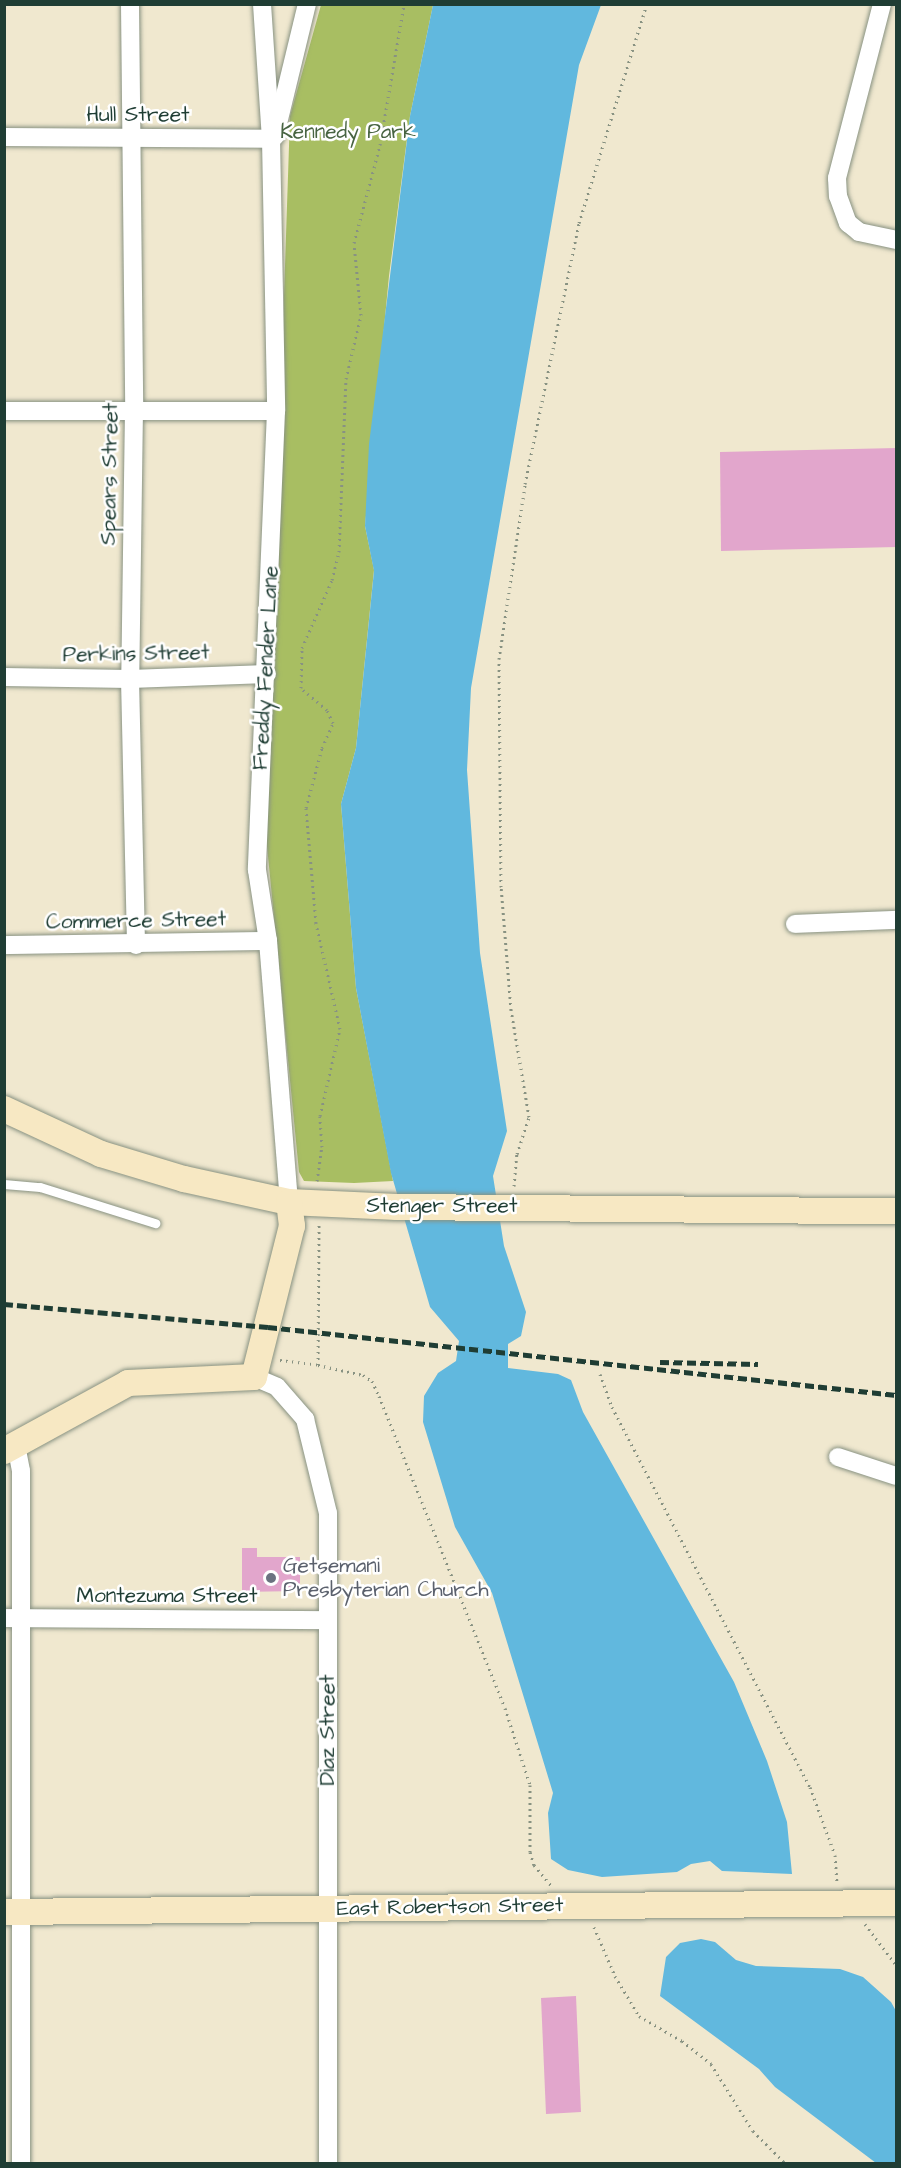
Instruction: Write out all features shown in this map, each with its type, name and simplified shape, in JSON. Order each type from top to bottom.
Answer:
[{"type":"street","name":"Spears Street","points":[[130,4],[134,409],[130,679],[136,945]]},
{"type":"street","name":"Freddy Fender Lane","points":[[257,1367],[292,1226],[267,941],[257,870],[267,674],[276,411],[271,139],[262,4]]},
{"type":"street","points":[[271,139],[275,136],[307,4]]},
{"type":"street","points":[[882,4],[837,178],[838,196],[848,223],[859,232],[897,240]]},
{"type":"street","name":"Hull Street","points":[[4,137],[132,136],[271,139]]},
{"type":"street","points":[[4,411],[134,409],[276,411]]},
{"type":"street","name":"Perkins Street","points":[[4,677],[130,679],[267,674]]},
{"type":"street","points":[[795,924],[897,920]]},
{"type":"street","name":"Commerce Street","points":[[4,945],[136,945],[267,941]]},
{"type":"street","name":"Stenger Street","points":[[4,1109],[101,1154],[184,1179],[290,1202],[396,1208],[515,1206],[897,1211]]},
{"type":"street","points":[[21,2163],[13,1912],[13,1618],[21,1472],[8,1446],[128,1383],[257,1367]]},
{"type":"street","name":"Diaz Street","points":[[257,1367],[305,1419],[328,1514],[328,2163]]},
{"type":"street","points":[[838,1457],[897,1476]]},
{"type":"street","name":"Montezuma Street","points":[[13,1618],[328,1620]]},
{"type":"street","name":"East Robertson Street","points":[[13,1912],[897,1903]]},
{"type":"lane","points":[[4,1184],[40,1187],[155,1223]]},
{"type":"path","points":[[318,1365],[320,1116],[340,1029],[316,923],[306,808],[322,748],[333,723],[333,715],[301,688],[302,648],[332,580],[339,552],[346,379],[361,315],[354,243],[380,145],[404,4]]},
{"type":"path","points":[[515,1206],[513,1174],[529,1117],[511,1010],[501,887],[499,659],[521,505],[579,223],[647,4]]},
{"type":"path","points":[[257,1367],[318,1365],[363,1375],[372,1381],[505,1708],[530,1785],[530,1852],[534,1865],[595,1928],[615,1976],[639,2016],[682,2041],[711,2064],[753,2131],[786,2163]]},
{"type":"path","points":[[600,1374],[617,1417],[810,1787],[835,1854],[838,1887],[897,1965]]},
{"type":"green space","name":"Kennedy Park","points":[[321,5],[433,5],[410,116],[389,276],[365,526],[374,570],[356,748],[341,804],[356,988],[393,1181],[354,1183],[304,1181],[299,1172],[266,836],[290,116]]},
{"type":"water","points":[[433,5],[601,5],[579,65],[471,688],[467,770],[480,953],[507,1131],[493,1176],[504,1246],[526,1312],[521,1336],[508,1344],[508,1368],[558,1374],[571,1380],[583,1412],[734,1682],[767,1761],[787,1822],[792,1874],[722,1871],[710,1861],[691,1864],[677,1872],[602,1877],[568,1870],[551,1859],[548,1813],[553,1793],[492,1593],[455,1527],[423,1422],[424,1396],[438,1373],[456,1361],[459,1341],[430,1307],[391,1173],[356,988],[341,804],[356,748],[374,571],[365,526],[369,444],[410,116]]},
{"type":"water","points":[[701,1939],[715,1942],[736,1960],[756,1966],[840,1969],[863,1977],[891,2002],[896,2011],[896,2163],[876,2163],[775,2087],[759,2069],[660,1996],[666,1957],[680,1943]]},
{"type":"building","points":[[897,448],[897,547],[721,551],[720,452]]},
{"type":"building","name":"Getsemani Presbyterian Church","points":[[242,1548],[257,1548],[257,1557],[300,1557],[300,1591],[242,1592]]},
{"type":"building","points":[[576,1996],[581,2112],[546,2114],[541,1998]]},
{"type":"railway","points":[[4,1304],[268,1327],[896,1395]]},
{"type":"railway","points":[[660,1362],[758,1364]]},
{"type":"place","name":"Getsemani Presbyterian Church","points":[[271,1578]]}]
